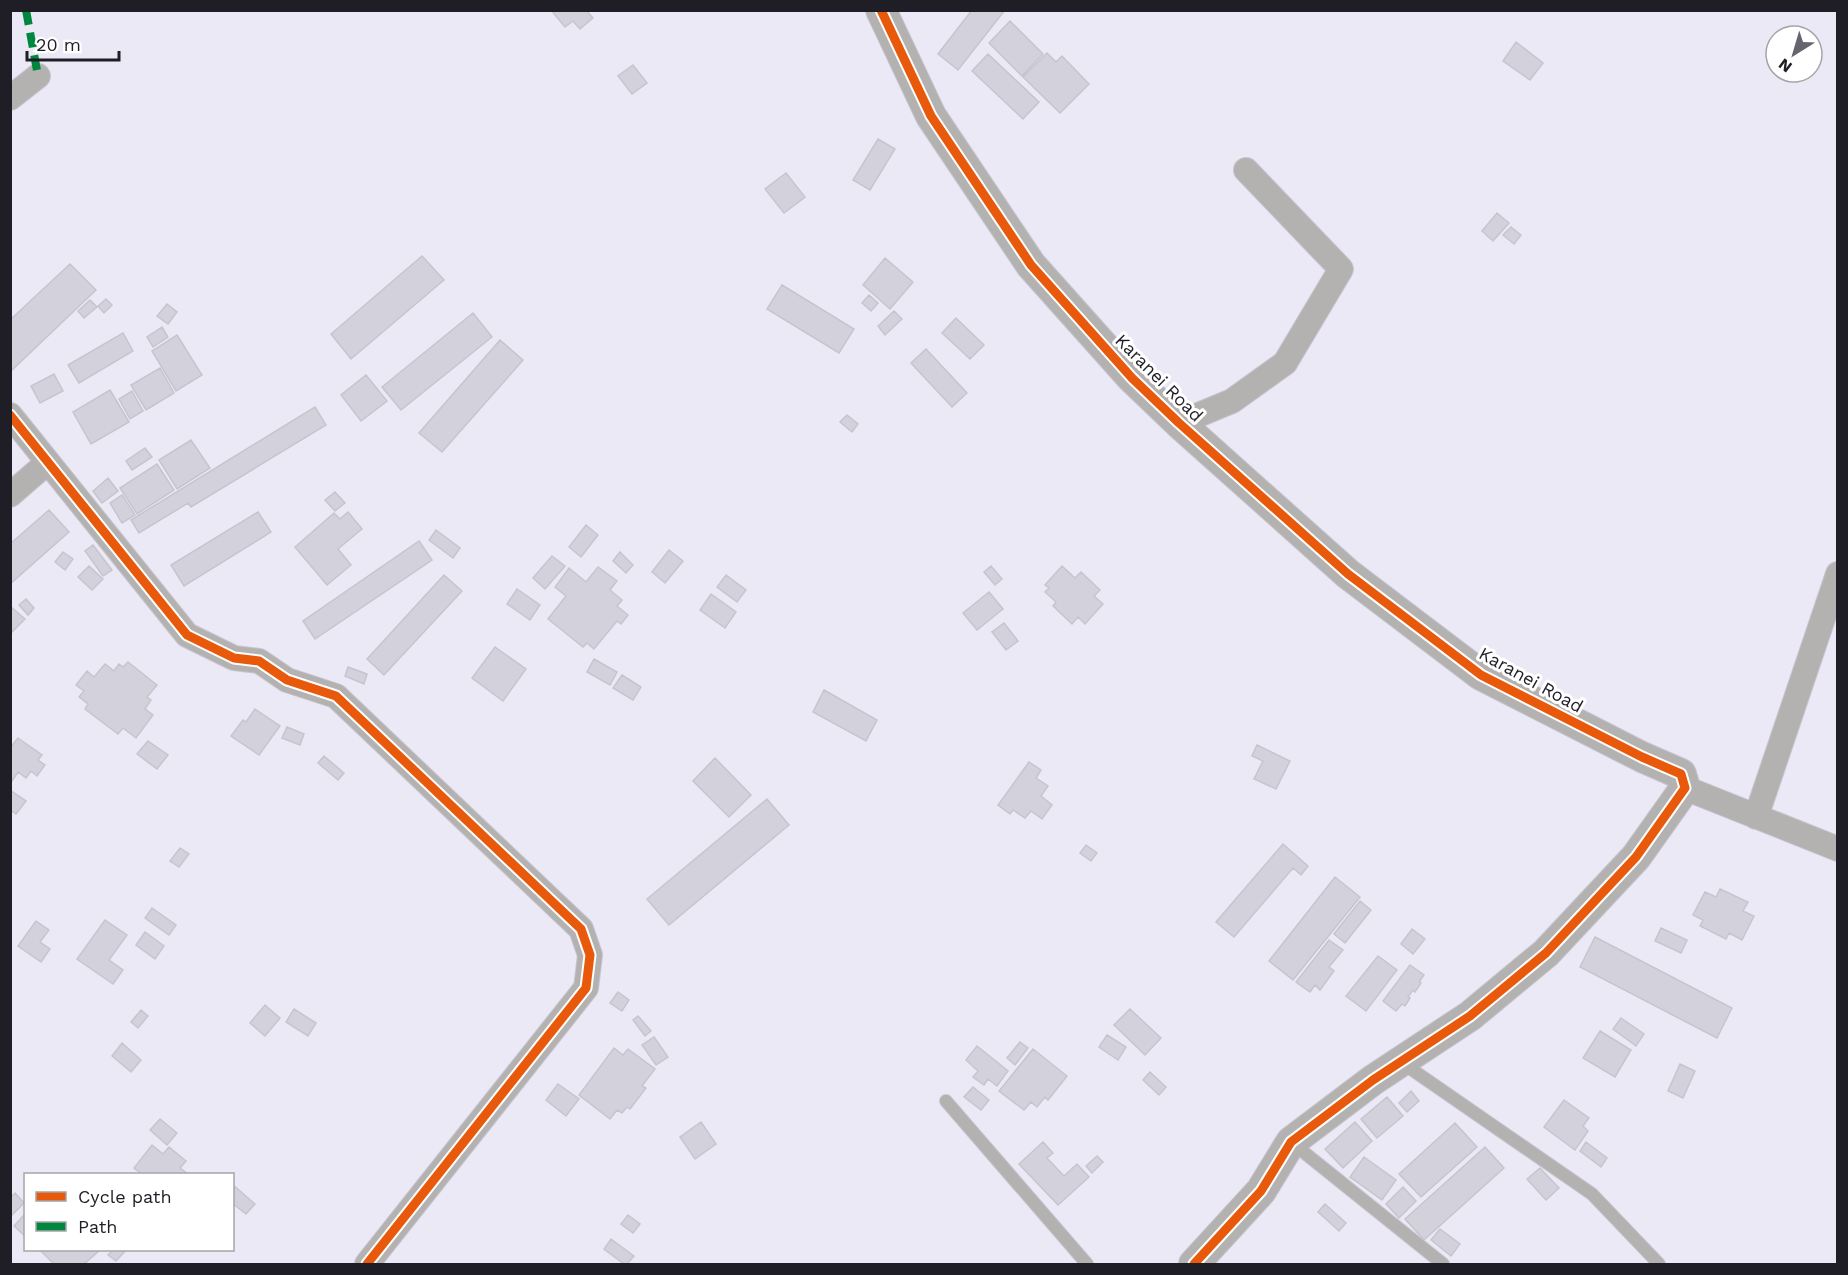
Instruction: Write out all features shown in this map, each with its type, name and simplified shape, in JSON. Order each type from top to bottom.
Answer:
[{"type":"street","name":"Karanei Road","points":[[880,10],[931,116],[1031,264],[1132,378],[1348,574],[1481,675],[1642,757],[1681,774],[1684,788]]},
{"type":"street","points":[[10,98],[38,76]]},
{"type":"street","points":[[1179,423],[1232,401],[1285,363],[1341,269],[1246,171]]},
{"type":"street","points":[[10,415],[188,635],[234,658],[260,661],[287,680],[336,696],[580,929],[590,955],[586,988],[367,1264]]},
{"type":"street","points":[[10,495],[48,462]]},
{"type":"street","points":[[1756,817],[1838,574]]},
{"type":"street","points":[[1194,1264],[1261,1191],[1292,1142],[1400,1061],[1470,1016],[1546,953],[1636,857],[1684,788],[1838,849]]},
{"type":"lane","points":[[1400,1061],[1592,1194],[1659,1264]]},
{"type":"lane","points":[[946,1101],[1087,1264]]},
{"type":"lane","points":[[1292,1142],[1443,1264]]},
{"type":"building","points":[[551,10],[586,10],[593,18],[580,29],[573,21],[565,27]]},
{"type":"building","points":[[972,10],[1005,10],[958,70],[938,54]]},
{"type":"building","points":[[1010,21],[1043,54],[1022,76],[989,43]]},
{"type":"building","points":[[1516,42],[1543,63],[1530,80],[1503,61]]},
{"type":"building","points":[[1047,53],[1056,62],[1062,56],[1089,84],[1060,113],[1023,77]]},
{"type":"building","points":[[988,54],[1039,102],[1023,119],[972,71]]},
{"type":"building","points":[[633,65],[647,83],[632,94],[618,76]]},
{"type":"building","points":[[878,139],[895,149],[870,190],[853,180]]},
{"type":"building","points":[[786,173],[805,197],[784,213],[765,189]]},
{"type":"building","points":[[1497,213],[1509,223],[1493,241],[1482,231]]},
{"type":"building","points":[[1511,227],[1521,235],[1514,244],[1503,235]]},
{"type":"building","points":[[422,256],[444,280],[351,359],[331,334]]},
{"type":"building","points":[[885,258],[913,282],[890,309],[863,285]]},
{"type":"building","points":[[70,264],[96,290],[10,372],[10,320]]},
{"type":"building","points":[[782,285],[854,329],[839,353],[767,309]]},
{"type":"building","points":[[869,295],[878,303],[871,311],[862,303]]},
{"type":"building","points":[[106,299],[112,305],[104,313],[98,306]]},
{"type":"building","points":[[90,300],[97,307],[84,318],[78,311]]},
{"type":"building","points":[[167,304],[177,312],[168,324],[157,316]]},
{"type":"building","points":[[894,311],[902,319],[885,335],[878,326]]},
{"type":"building","points":[[473,313],[492,337],[401,410],[382,387]]},
{"type":"building","points":[[956,318],[984,345],[970,359],[942,333]]},
{"type":"building","points":[[162,327],[168,337],[153,347],[147,337]]},
{"type":"building","points":[[123,333],[133,351],[79,383],[68,365]]},
{"type":"building","points":[[177,335],[202,375],[176,391],[152,351]]},
{"type":"building","points":[[500,340],[523,360],[442,452],[419,433]]},
{"type":"building","points":[[926,349],[967,393],[952,407],[911,363]]},
{"type":"building","points":[[160,368],[174,393],[146,410],[131,385]]},
{"type":"building","points":[[54,374],[63,391],[40,403],[31,386]]},
{"type":"building","points":[[366,375],[387,401],[361,421],[341,395]]},
{"type":"building","points":[[110,390],[129,422],[91,444],[73,412]]},
{"type":"building","points":[[132,391],[143,411],[130,419],[119,399]]},
{"type":"building","points":[[315,407],[326,425],[191,507],[188,503],[139,533],[131,520]]},
{"type":"building","points":[[847,415],[858,424],[852,432],[840,422]]},
{"type":"building","points":[[191,440],[210,468],[177,489],[159,460]]},
{"type":"building","points":[[145,448],[152,457],[132,470],[126,461]]},
{"type":"building","points":[[157,464],[174,490],[137,514],[120,488]]},
{"type":"building","points":[[108,478],[118,491],[102,503],[93,491]]},
{"type":"building","points":[[335,492],[345,503],[335,511],[325,500]]},
{"type":"building","points":[[122,495],[135,515],[122,523],[110,503]]},
{"type":"building","points":[[49,510],[69,532],[10,584],[10,544]]},
{"type":"building","points":[[258,512],[271,532],[184,586],[171,565]]},
{"type":"building","points":[[348,512],[362,529],[338,549],[351,565],[327,585],[295,547],[334,513],[340,519]]},
{"type":"building","points":[[586,525],[598,535],[581,557],[569,547]]},
{"type":"building","points":[[436,530],[460,548],[453,558],[429,540]]},
{"type":"building","points":[[419,541],[432,560],[315,639],[303,621]]},
{"type":"building","points":[[93,545],[112,570],[103,576],[85,551]]},
{"type":"building","points":[[669,550],[683,561],[665,583],[652,572]]},
{"type":"building","points":[[63,552],[73,559],[65,570],[55,562]]},
{"type":"building","points":[[620,552],[633,565],[626,573],[613,561]]},
{"type":"building","points":[[552,556],[565,566],[545,589],[533,578]]},
{"type":"building","points":[[89,566],[103,579],[92,590],[78,577]]},
{"type":"building","points":[[991,566],[1002,579],[995,585],[984,572]]},
{"type":"building","points":[[1062,566],[1075,578],[1081,572],[1100,590],[1094,596],[1103,604],[1085,624],[1078,617],[1072,624],[1053,606],[1056,602],[1045,592],[1049,588],[1045,585]]},
{"type":"building","points":[[598,567],[617,581],[610,590],[622,600],[617,606],[628,615],[621,624],[617,621],[594,649],[587,643],[583,647],[548,619],[566,596],[555,587],[569,568],[586,582]]},
{"type":"building","points":[[444,575],[462,591],[384,675],[367,659]]},
{"type":"building","points":[[726,575],[746,590],[737,602],[717,587]]},
{"type":"building","points":[[517,589],[540,605],[530,620],[507,604]]},
{"type":"building","points":[[989,592],[1003,609],[977,630],[963,613]]},
{"type":"building","points":[[711,594],[736,612],[725,628],[700,610]]},
{"type":"building","points":[[26,599],[34,608],[28,615],[19,605]]},
{"type":"building","points":[[10,606],[25,619],[11,633],[10,632]]},
{"type":"building","points":[[1004,623],[1018,641],[1006,650],[992,632]]},
{"type":"building","points":[[495,647],[526,669],[503,701],[472,678]]},
{"type":"building","points":[[594,659],[617,672],[610,685],[587,672]]},
{"type":"building","points":[[128,662],[157,685],[147,697],[151,700],[145,709],[153,715],[136,738],[123,728],[118,734],[85,709],[88,704],[79,697],[84,691],[76,685],[87,671],[94,677],[105,664],[114,671],[119,664],[123,667]]},
{"type":"building","points":[[348,667],[367,674],[364,684],[345,676]]},
{"type":"building","points":[[622,675],[641,687],[633,700],[613,688]]},
{"type":"building","points":[[824,690],[877,720],[866,741],[813,712]]},
{"type":"building","points":[[255,709],[280,726],[259,755],[231,736],[243,720],[246,722]]},
{"type":"building","points":[[287,727],[304,734],[300,745],[282,738]]},
{"type":"building","points":[[18,738],[42,755],[38,760],[45,765],[37,776],[31,771],[26,778],[18,772],[12,781],[10,779],[10,748]]},
{"type":"building","points":[[148,741],[168,755],[157,769],[137,754]]},
{"type":"building","points":[[1257,745],[1290,761],[1276,789],[1254,779],[1263,761],[1252,756]]},
{"type":"building","points":[[324,756],[344,773],[338,780],[318,763]]},
{"type":"building","points":[[715,758],[751,795],[729,817],[693,781]]},
{"type":"building","points":[[1029,762],[1041,770],[1036,778],[1048,786],[1041,796],[1052,805],[1042,819],[1031,811],[1025,818],[1013,810],[1010,814],[998,805]]},
{"type":"building","points":[[10,790],[26,801],[16,814],[10,810]]},
{"type":"building","points":[[767,799],[789,825],[669,925],[647,899]]},
{"type":"building","points":[[1283,844],[1308,866],[1301,875],[1293,868],[1234,937],[1216,922]]},
{"type":"building","points":[[1086,845],[1097,853],[1091,861],[1080,853]]},
{"type":"building","points":[[180,848],[189,854],[179,867],[170,861]]},
{"type":"building","points":[[1335,877],[1360,897],[1293,980],[1269,961]]},
{"type":"building","points":[[1720,889],[1748,902],[1743,911],[1754,916],[1742,940],[1729,933],[1726,939],[1700,926],[1703,920],[1693,915],[1705,892],[1716,897]]},
{"type":"building","points":[[1360,901],[1371,910],[1345,943],[1334,934]]},
{"type":"building","points":[[152,908],[176,925],[169,935],[145,918]]},
{"type":"building","points":[[105,920],[127,935],[109,960],[123,970],[113,984],[77,959]]},
{"type":"building","points":[[36,921],[49,930],[40,942],[50,949],[41,962],[18,946]]},
{"type":"building","points":[[1661,928],[1687,940],[1681,953],[1655,941]]},
{"type":"building","points":[[1412,929],[1425,939],[1413,954],[1401,944]]},
{"type":"building","points":[[145,932],[164,946],[155,959],[136,945]]},
{"type":"building","points":[[1595,937],[1732,1008],[1717,1038],[1580,967]]},
{"type":"building","points":[[1329,940],[1343,950],[1329,967],[1334,971],[1320,990],[1315,985],[1310,992],[1296,982]]},
{"type":"building","points":[[1378,956],[1397,970],[1366,1011],[1346,996]]},
{"type":"building","points":[[1410,965],[1424,975],[1415,992],[1413,990],[1408,997],[1410,998],[1405,1006],[1402,1004],[1396,1011],[1383,1001]]},
{"type":"building","points":[[618,992],[629,1000],[622,1011],[610,1003]]},
{"type":"building","points":[[265,1005],[280,1018],[265,1036],[250,1023]]},
{"type":"building","points":[[294,1009],[316,1023],[308,1036],[286,1022]]},
{"type":"building","points":[[1130,1009],[1161,1038],[1145,1055],[1114,1025]]},
{"type":"building","points":[[141,1010],[148,1016],[138,1028],[131,1022]]},
{"type":"building","points":[[638,1016],[651,1031],[645,1036],[633,1020]]},
{"type":"building","points":[[1621,1018],[1644,1034],[1636,1046],[1613,1029]]},
{"type":"building","points":[[1600,1031],[1631,1050],[1615,1077],[1583,1058]]},
{"type":"building","points":[[1107,1035],[1126,1047],[1118,1060],[1099,1047]]},
{"type":"building","points":[[654,1037],[668,1057],[656,1065],[642,1045]]},
{"type":"building","points":[[1020,1042],[1028,1048],[1015,1065],[1007,1058]]},
{"type":"building","points":[[122,1043],[141,1060],[131,1072],[112,1056]]},
{"type":"building","points":[[977,1046],[1008,1071],[997,1086],[988,1079],[984,1085],[973,1077],[978,1071],[966,1060]]},
{"type":"building","points":[[614,1048],[623,1055],[628,1049],[655,1069],[642,1086],[646,1088],[630,1109],[627,1107],[622,1113],[617,1110],[610,1119],[579,1095]]},
{"type":"building","points":[[1033,1049],[1067,1076],[1048,1100],[1045,1097],[1037,1107],[1031,1102],[1024,1110],[999,1091]]},
{"type":"building","points":[[1680,1064],[1695,1071],[1683,1098],[1668,1091]]},
{"type":"building","points":[[1150,1072],[1166,1087],[1159,1095],[1143,1080]]},
{"type":"building","points":[[558,1084],[579,1099],[566,1116],[546,1100]]},
{"type":"building","points":[[973,1087],[989,1100],[981,1110],[964,1097]]},
{"type":"building","points":[[1411,1091],[1419,1101],[1407,1112],[1399,1103]]},
{"type":"building","points":[[1387,1097],[1403,1116],[1377,1138],[1361,1119]]},
{"type":"building","points":[[1564,1100],[1589,1118],[1583,1126],[1588,1131],[1575,1150],[1544,1127]]},
{"type":"building","points":[[160,1119],[177,1133],[167,1145],[150,1130]]},
{"type":"building","points":[[701,1122],[716,1144],[695,1159],[680,1137]]},
{"type":"building","points":[[1355,1122],[1372,1141],[1343,1168],[1325,1149]]},
{"type":"building","points":[[1455,1123],[1477,1147],[1421,1197],[1399,1174]]},
{"type":"building","points":[[1043,1142],[1053,1153],[1047,1158],[1064,1176],[1077,1164],[1089,1177],[1058,1205],[1019,1164]]},
{"type":"building","points":[[1586,1142],[1607,1158],[1601,1167],[1580,1151]]},
{"type":"building","points":[[152,1145],[163,1154],[169,1147],[186,1161],[180,1168],[187,1173],[141,1173],[134,1168]]},
{"type":"building","points":[[1485,1147],[1504,1168],[1424,1240],[1405,1219]]},
{"type":"building","points":[[1097,1156],[1103,1162],[1092,1173],[1086,1166]]},
{"type":"building","points":[[1364,1157],[1396,1180],[1382,1200],[1350,1177]]},
{"type":"building","points":[[1540,1168],[1559,1188],[1546,1200],[1527,1179]]},
{"type":"building","points":[[234,1186],[255,1204],[246,1214],[234,1205]]},
{"type":"building","points":[[1403,1187],[1416,1201],[1399,1218],[1386,1204]]},
{"type":"building","points":[[15,1193],[24,1203],[11,1216],[10,1198]]},
{"type":"building","points":[[1325,1204],[1346,1223],[1339,1231],[1318,1212]]},
{"type":"building","points":[[24,1215],[24,1235],[14,1226]]},
{"type":"building","points":[[628,1215],[640,1224],[633,1233],[621,1224]]},
{"type":"building","points":[[1440,1229],[1460,1244],[1451,1256],[1431,1240]]},
{"type":"building","points":[[611,1239],[634,1256],[627,1264],[604,1249]]},
{"type":"building","points":[[41,1251],[99,1251],[84,1264],[54,1264]]},
{"type":"building","points":[[112,1251],[125,1251],[116,1261],[108,1255]]},
{"type":"marked path","points":[[26,10],[38,76]]},
{"type":"cycle path","points":[[881,10],[931,116],[1031,265],[1132,378],[1348,574],[1481,675],[1642,757],[1681,774],[1685,788],[1636,857],[1546,953],[1470,1016],[1373,1080],[1291,1142],[1261,1191],[1194,1264]]},
{"type":"cycle path","points":[[10,415],[187,635],[234,658],[259,661],[287,680],[336,696],[581,929],[590,955],[586,988],[367,1264]]}]
